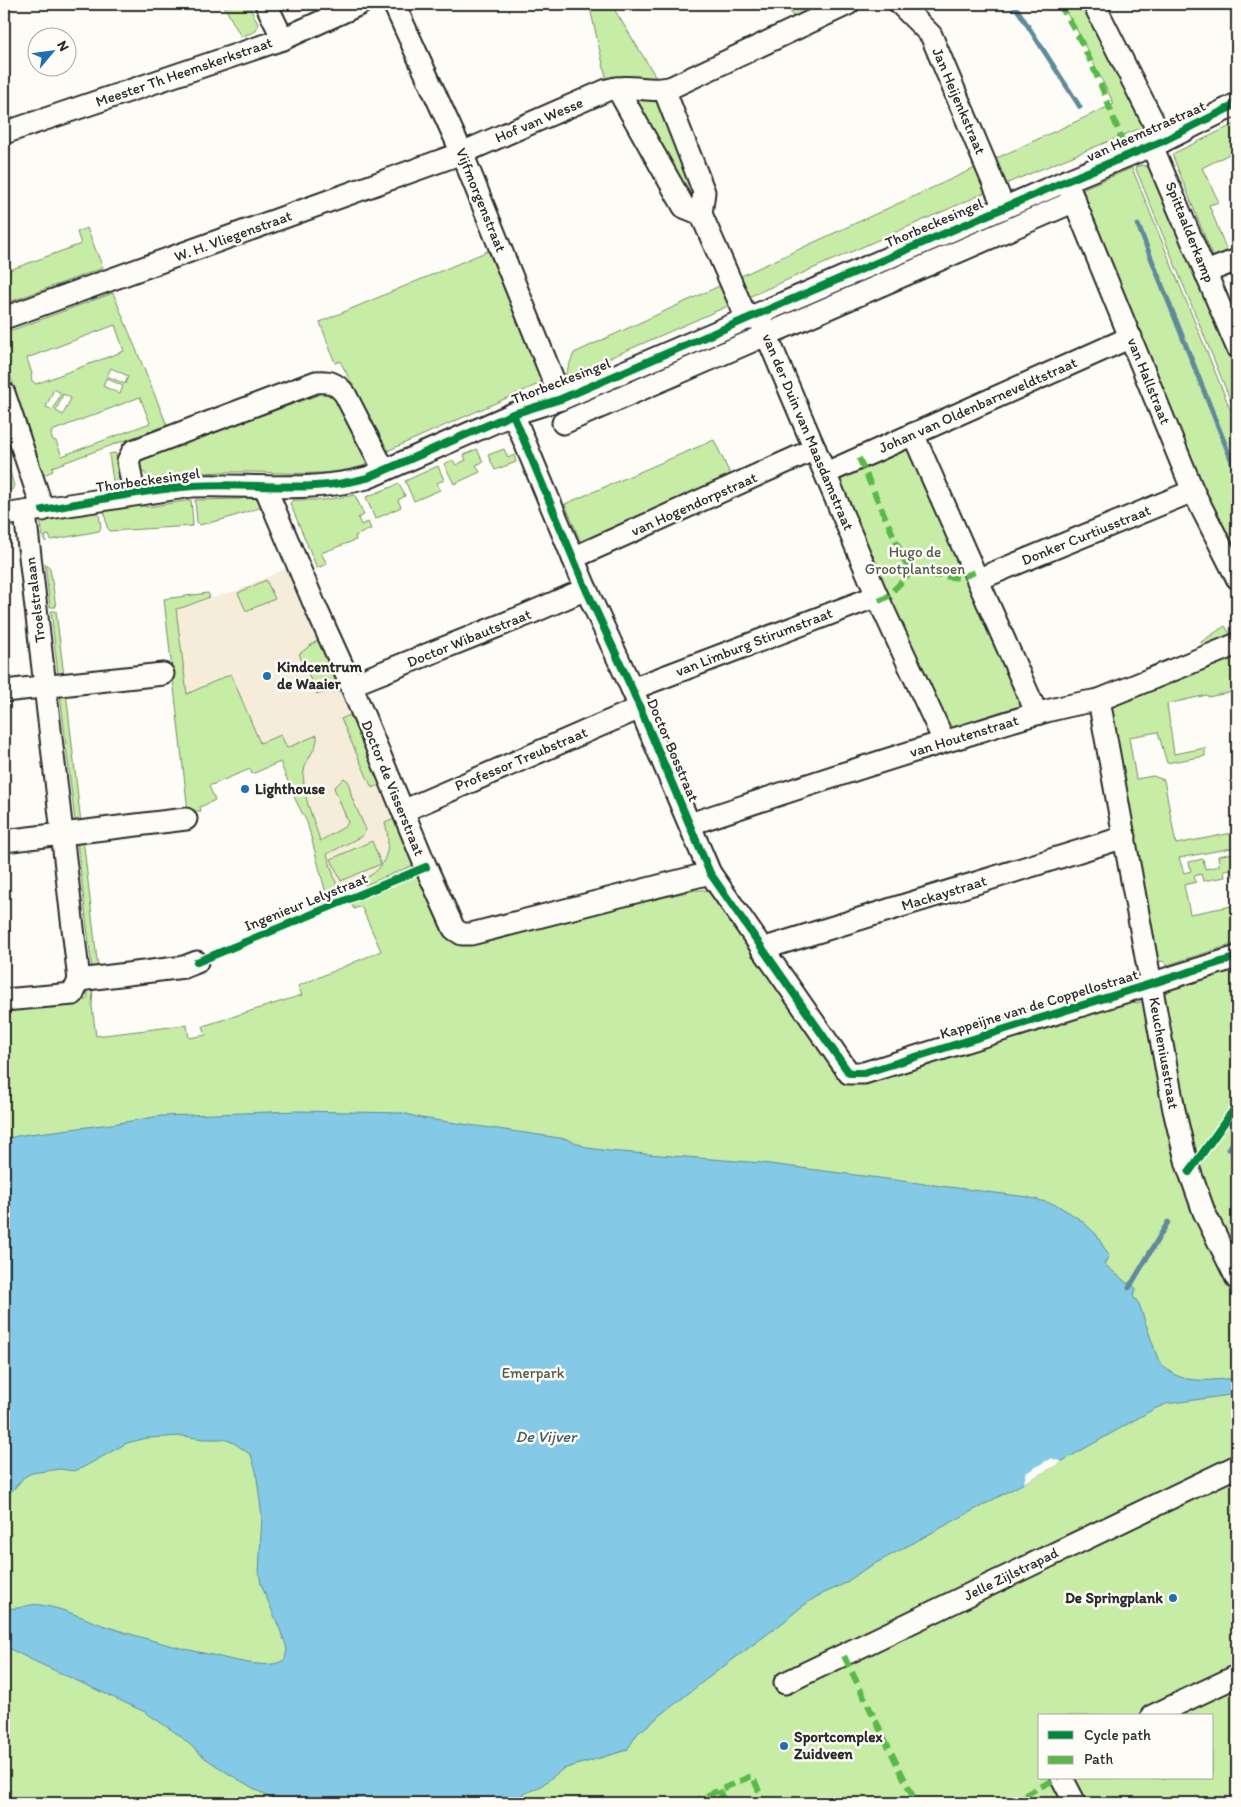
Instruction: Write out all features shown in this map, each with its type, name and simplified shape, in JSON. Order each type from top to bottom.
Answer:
[{"type":"street","points":[[266,4],[283,39]]},
{"type":"street","name":"Meester Th Heemskerkstraat","points":[[4,133],[283,39],[360,4]]},
{"type":"street","name":"Vijfmorgenstraat","points":[[394,4],[462,153],[561,399]]},
{"type":"street","name":"Hof van Wesse","points":[[462,153],[607,90],[635,87],[664,89],[672,87],[848,4]]},
{"type":"street","name":"Jan Heijenkstraat","points":[[900,4],[931,35],[1004,208]]},
{"type":"street","name":"Spittaalderkamp","points":[[1100,6],[1158,143],[1206,272],[1237,347]]},
{"type":"street","points":[[617,88],[684,207],[701,214]]},
{"type":"street","points":[[664,89],[704,192],[701,214],[752,317]]},
{"type":"street","name":"van Heemstrastraat","points":[[1066,181],[1158,143],[1237,104]]},
{"type":"street","name":"W. H. Vliegenstraat","points":[[4,318],[462,153]]},
{"type":"street","name":"Thorbeckesingel","points":[[4,515],[192,486],[303,487],[332,485],[367,478],[513,414],[561,399],[1066,181]]},
{"type":"street","name":"van Hallstraat","points":[[1066,181],[1193,491],[1237,578]]},
{"type":"street","points":[[563,423],[1075,200]]},
{"type":"street","points":[[1206,272],[1237,260]]},
{"type":"street","name":"van der Duin van Maasdamstraat","points":[[752,317],[767,334],[877,596],[944,742]]},
{"type":"street","name":"Johan van Oldenbarneveldtstraat","points":[[826,473],[1131,337]]},
{"type":"street","name":"Thorbeckesingel","points":[[134,494],[128,461],[133,451],[316,382],[336,384],[345,394],[384,470]]},
{"type":"street","name":"Troelstralaan","points":[[4,393],[34,511],[46,687],[79,980]]},
{"type":"street","name":"Doctor Bosstraat","points":[[513,414],[586,589],[636,698],[710,873],[849,1073]]},
{"type":"street","points":[[913,434],[979,579],[1037,714]]},
{"type":"street","name":"van Hogendorpstraat","points":[[574,558],[815,449]]},
{"type":"street","name":"Doctor de Visserstraat","points":[[265,487],[351,685],[426,868],[454,929],[462,934],[471,934],[710,873]]},
{"type":"street","name":"Donker Curtiusstraat","points":[[979,579],[1193,491]]},
{"type":"street","name":"Doctor Wibautstraat","points":[[351,685],[586,589]]},
{"type":"street","name":"van Limburg Stirumstraat","points":[[636,698],[877,596]]},
{"type":"street","name":"van Houtenstraat","points":[[690,824],[944,742],[1076,703],[1099,700],[1237,644]]},
{"type":"street","points":[[4,691],[163,674]]},
{"type":"street","name":"Professor Treubstraat","points":[[403,810],[636,698]]},
{"type":"street","name":"Keucheniusstraat","points":[[1099,700],[1174,1110],[1187,1164],[1204,1212],[1237,1279]]},
{"type":"street","points":[[4,841],[186,820]]},
{"type":"street","name":"Mackaystraat","points":[[762,949],[1125,838]]},
{"type":"street","name":"Kappeijne van de Coppellostraat","points":[[849,1073],[864,1073],[1237,957]]},
{"type":"street","points":[[4,1000],[74,994],[79,980],[184,967],[197,962]]},
{"type":"street","name":"Jelle Zijlstrapad","points":[[785,1683],[1237,1466]]},
{"type":"street","points":[[1156,1714],[1237,1676]]},
{"type":"street","points":[[1063,1780],[1075,1803]]},
{"type":"shaded area","points":[[287,568],[414,865],[341,895],[281,735],[260,744],[187,694],[176,609],[238,590]]},
{"type":"green space","points":[[223,4],[248,4],[258,24],[256,31],[241,37]]},
{"type":"green space","points":[[589,4],[611,4],[659,82],[631,76],[607,81]]},
{"type":"green space","points":[[787,4],[814,4],[818,12],[795,22]]},
{"type":"green space","points":[[1061,4],[1087,4],[1148,125],[1010,182],[564,378],[574,353],[1114,104],[1078,32]]},
{"type":"green space","points":[[640,99],[660,100],[695,195],[688,198],[635,104]]},
{"type":"green space","points":[[1237,123],[1237,150],[1202,168],[1219,202],[1209,205],[1227,251],[1213,257],[1172,154]]},
{"type":"green space","points":[[1142,165],[1151,168],[1163,180],[1237,364],[1237,416],[1135,167]]},
{"type":"green space","points":[[1132,168],[1237,426],[1237,555],[1203,489],[1082,195],[1084,188]]},
{"type":"green space","points":[[87,228],[103,268],[4,304],[4,272],[81,244],[77,232]]},
{"type":"green space","points":[[488,251],[543,382],[387,451],[340,361],[335,363],[320,322]]},
{"type":"green space","points":[[113,293],[167,425],[52,467],[53,471],[44,475],[40,471],[27,424],[25,424],[22,416],[24,415],[13,388],[6,362],[4,361],[4,333]],"holes":[[[115,325],[124,351],[36,384],[32,381],[27,358]],[[111,368],[128,376],[125,384],[107,376]],[[106,378],[123,386],[120,394],[103,386]],[[54,389],[61,393],[53,410],[46,407]],[[63,394],[71,398],[63,415],[56,411]],[[140,397],[150,423],[62,456],[56,441],[51,436],[52,431]]]},
{"type":"green space","points":[[320,388],[333,392],[367,457],[366,465],[335,472],[320,473],[220,472],[150,479],[139,467],[143,457],[173,442],[180,445],[318,395]]},
{"type":"green space","points":[[714,440],[731,476],[581,543],[565,504]]},
{"type":"green space","points":[[477,449],[483,462],[476,465],[480,472],[454,484],[444,464],[453,460],[456,465],[466,460],[464,455]]},
{"type":"green space","points":[[504,449],[508,458],[514,455],[516,462],[495,470],[488,455]]},
{"type":"green space","name":"Hugo de Grootplantsoen","points":[[905,449],[911,451],[1021,703],[1021,708],[957,733],[944,729],[840,481],[841,477]]},
{"type":"green space","points":[[4,450],[14,486],[13,489],[4,492]]},
{"type":"green space","points":[[115,453],[121,473],[118,479],[113,481],[109,454]]},
{"type":"green space","points":[[438,466],[444,480],[437,483],[440,490],[414,501],[405,481]]},
{"type":"green space","points":[[399,484],[405,496],[398,500],[401,507],[375,519],[366,497]]},
{"type":"green space","points":[[355,495],[364,515],[358,518],[361,525],[368,522],[371,529],[355,536],[356,540],[321,553],[327,564],[317,568],[290,503],[293,500],[323,500]]},
{"type":"green space","points":[[243,497],[258,499],[262,507],[199,525],[197,522],[195,500],[241,499]]},
{"type":"green space","points":[[191,500],[192,526],[110,531],[107,527],[104,508],[135,503],[147,507]]},
{"type":"green space","points":[[98,508],[101,528],[99,531],[51,540],[49,535],[45,536],[46,542],[43,538],[40,518]]},
{"type":"green space","points":[[45,563],[50,568],[56,607],[50,607]]},
{"type":"green space","points":[[266,580],[275,599],[246,611],[238,593]]},
{"type":"green space","points":[[208,593],[210,597],[176,609],[187,694],[231,674],[260,743],[281,735],[287,748],[317,735],[316,744],[305,766],[304,789],[320,841],[346,826],[348,822],[334,788],[344,778],[348,781],[352,798],[366,830],[362,836],[327,854],[341,895],[328,901],[307,822],[280,762],[252,774],[250,769],[209,786],[215,800],[200,807],[201,811],[188,811],[164,599]]},
{"type":"green space","points":[[51,611],[56,611],[64,676],[58,675]]},
{"type":"green space","points":[[1225,626],[1233,638],[1207,652],[1201,642]]},
{"type":"green space","points":[[318,640],[340,691],[317,694],[299,654]]},
{"type":"green space","points":[[1237,652],[1237,691],[1208,697],[1207,695],[1167,704],[1174,754],[1205,748],[1205,756],[1167,763],[1158,732],[1129,737],[1136,779],[1153,776],[1164,780],[1176,844],[1237,832],[1237,847],[1179,858],[1184,873],[1191,871],[1189,862],[1203,859],[1205,869],[1219,866],[1218,856],[1233,853],[1234,863],[1237,863],[1237,875],[1232,876],[1230,869],[1224,870],[1225,877],[1203,881],[1201,874],[1194,876],[1196,882],[1184,885],[1190,914],[1237,905],[1237,943],[1167,965],[1163,961],[1158,962],[1111,708],[1119,699],[1174,682],[1203,670]]},
{"type":"green space","points":[[66,692],[81,823],[75,821],[60,694]]},
{"type":"green space","points":[[350,715],[380,785],[372,788],[341,719]]},
{"type":"green space","points":[[394,819],[414,865],[365,885],[363,879],[378,870],[386,856],[388,840],[385,823]]},
{"type":"green space","points":[[83,838],[98,969],[92,969],[77,841]]},
{"type":"green space","points":[[372,841],[381,864],[341,881],[331,859]]},
{"type":"green space","name":"Emerpark","points":[[420,869],[456,945],[696,890],[705,890],[713,895],[826,1053],[854,1086],[855,1084],[1129,1001],[1137,1003],[1166,993],[1167,990],[1175,986],[1237,966],[1237,1803],[4,1803],[4,1009],[86,1000],[88,996],[87,983],[93,987],[92,1007],[96,1036],[187,1025],[189,1038],[206,1035],[203,1026],[302,995],[298,986],[381,951],[361,906],[354,909],[350,901],[397,881],[399,878]]},
{"type":"water","name":"De Vijver","points":[[297,1111],[403,1113],[421,1118],[567,1139],[588,1148],[609,1151],[762,1163],[1027,1197],[1057,1205],[1081,1220],[1096,1234],[1109,1256],[1104,1264],[1128,1284],[1130,1281],[1136,1289],[1133,1296],[1139,1304],[1158,1359],[1165,1368],[1183,1378],[1193,1380],[1237,1378],[1237,1394],[1166,1404],[1154,1409],[1024,1483],[865,1569],[844,1584],[816,1597],[800,1608],[704,1681],[637,1734],[627,1750],[563,1769],[541,1786],[505,1803],[279,1803],[205,1758],[179,1735],[145,1712],[4,1646],[4,1606],[18,1608],[36,1604],[66,1611],[156,1642],[236,1661],[259,1664],[279,1663],[285,1659],[287,1650],[261,1584],[259,1573],[262,1516],[256,1471],[251,1455],[234,1443],[224,1439],[203,1439],[183,1436],[147,1438],[127,1443],[74,1471],[60,1469],[32,1473],[24,1477],[13,1490],[4,1495],[4,1139],[161,1116]]},
{"type":"pier","points":[[1051,1458],[1062,1462],[1024,1483],[1026,1473]]},
{"type":"waterway","points":[[1012,4],[1080,107]]},
{"type":"waterway","points":[[1138,225],[1237,474]]},
{"type":"waterway","points":[[1229,1149],[1237,1136]]},
{"type":"waterway","points":[[1129,1288],[1168,1222]]},
{"type":"marked path","points":[[1059,4],[1089,59],[1106,97],[1128,156]]},
{"type":"marked path","points":[[859,458],[910,573]]},
{"type":"marked path","points":[[910,573],[960,578],[975,572]]},
{"type":"marked path","points":[[879,601],[887,597],[910,573]]},
{"type":"marked path","points":[[844,1656],[916,1803]]},
{"type":"marked path","points":[[690,1803],[749,1777],[753,1777],[764,1803]]},
{"type":"marked path","points":[[1009,1803],[1054,1780]]},
{"type":"marked path","points":[[719,1790],[725,1803]]},
{"type":"cycle path","points":[[43,510],[155,490],[193,486],[301,487],[345,483],[367,478],[513,414],[561,399],[1163,141],[1237,104]]},
{"type":"cycle path","points":[[513,414],[586,589],[632,689],[710,873],[849,1073],[864,1073],[1237,957]]},
{"type":"cycle path","name":"Ingenieur Lelystraat","points":[[197,962],[426,867]]},
{"type":"cycle path","points":[[1189,1172],[1237,1105]]},
{"type":"place","name":"Kindcentrum de Waaier","points":[[267,676]]},
{"type":"place","name":"Lighthouse","points":[[245,789]]},
{"type":"place","name":"De Springplank","points":[[1173,1598]]},
{"type":"place","name":"Sportcomplex Zuidveen","points":[[784,1746]]}]
